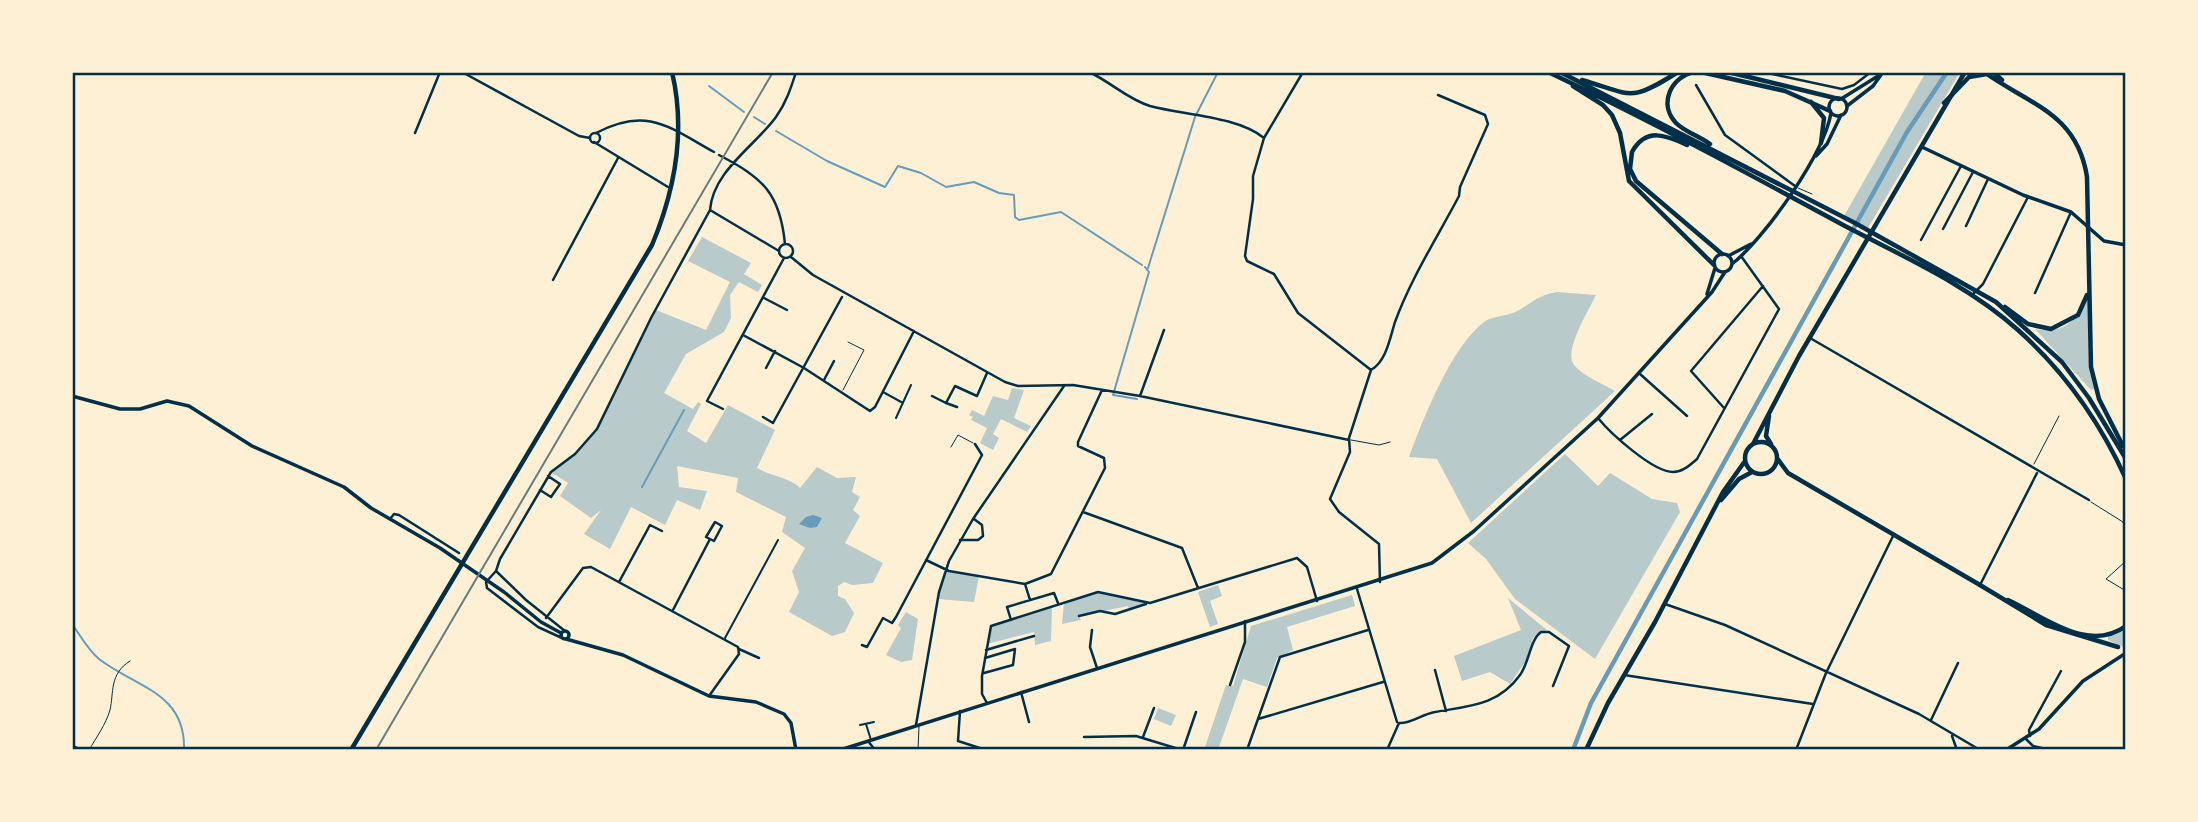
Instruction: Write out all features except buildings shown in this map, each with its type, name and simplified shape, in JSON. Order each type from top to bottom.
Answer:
[{"type":"main road","points":[[351,750],[648,253],[671,192],[678,138],[672,72]]},
{"type":"main road","points":[[1549,72],[1609,91],[1629,94],[1651,88],[1678,72]]},
{"type":"main road","points":[[1560,72],[1608,109],[1620,133],[1629,181],[1696,244],[1714,266]]},
{"type":"main road","points":[[1694,72],[1679,78],[1671,88],[1669,110],[1678,125],[1750,171],[1956,286],[1995,312],[2035,347],[2083,400],[2102,430],[2126,479]]},
{"type":"main road","points":[[1701,72],[1784,91],[1808,99],[1830,112]]},
{"type":"main road","points":[[1728,72],[1840,99]]},
{"type":"main road","points":[[1586,750],[1718,503],[1745,461],[1746,451],[1753,443],[1944,103],[1965,72]]},
{"type":"main road","points":[[1993,72],[2067,127],[2081,150],[2087,177],[2093,379],[2126,453]]},
{"type":"main road","points":[[1944,103],[1969,78],[1986,73],[2005,83]]},
{"type":"main road","points":[[1568,78],[1996,302],[2028,324],[2051,329],[2078,315],[2089,287]]},
{"type":"main road","points":[[1568,78],[1722,152]]},
{"type":"main road","points":[[1808,99],[1824,118],[1821,143]]},
{"type":"main road","points":[[1702,149],[1667,136],[1650,136],[1634,148],[1630,169],[1636,181],[1725,255]]},
{"type":"main road","points":[[1996,302],[2062,362],[2089,398],[2126,459]]},
{"type":"main road","points":[[1770,412],[1766,436],[1788,473]]},
{"type":"main road","points":[[1753,443],[1764,442],[1773,448]]},
{"type":"main road","points":[[1771,471],[1777,458]]},
{"type":"main road","points":[[1745,461],[1752,472]]},
{"type":"main road","points":[[1718,503],[1739,479],[1752,472],[1788,473],[2063,632],[2118,647]]},
{"type":"main road","points":[[1997,595],[2048,622],[2077,633],[2105,635],[2126,626]]},
{"type":"street","points":[[415,133],[440,72]]},
{"type":"street","points":[[462,72],[583,137],[595,138]]},
{"type":"street","points":[[796,72],[784,105],[772,122],[736,160],[713,195],[710,210],[651,318],[597,429],[586,443],[548,476],[496,571],[486,582],[486,588],[538,627],[623,654],[709,696],[756,702],[788,715],[796,750]]},
{"type":"street","points":[[1089,72],[1109,81],[1129,98],[1150,106],[1222,121],[1264,138]]},
{"type":"street","points":[[1303,72],[1264,138],[1253,176],[1254,199],[1244,248],[1247,261],[1274,274],[1298,313],[1371,370]]},
{"type":"street","points":[[1763,72],[1842,89],[1854,85],[1873,72],[1881,73]]},
{"type":"street","points":[[840,750],[1245,621],[1380,582],[1441,558],[1598,418],[1640,374],[1725,272],[1753,243],[1795,186],[1821,143],[1830,112],[1830,102],[1861,90],[1881,73]]},
{"type":"street","points":[[1812,160],[1827,144],[1846,108],[1874,86],[1881,73]]},
{"type":"street","points":[[1696,85],[1725,135],[1795,186]]},
{"type":"street","points":[[1380,582],[1378,544],[1339,512],[1330,499],[1350,452],[1349,440],[1371,370],[1385,351],[1407,289],[1459,196],[1460,187],[1488,124],[1485,114],[1438,95]]},
{"type":"street","points":[[1840,99],[1846,108]]},
{"type":"street","points":[[1830,112],[1841,115]]},
{"type":"street","points":[[595,138],[602,130],[621,121],[652,120],[714,152]]},
{"type":"street","points":[[595,138],[600,147],[668,187]]},
{"type":"street","points":[[1920,146],[2028,197],[2071,212],[2104,242],[2126,245]]},
{"type":"street","points":[[719,155],[754,176],[771,191],[779,208],[785,244]]},
{"type":"street","points":[[553,280],[618,158]]},
{"type":"street","points":[[1921,240],[1961,166]]},
{"type":"street","points":[[1943,229],[1973,172]]},
{"type":"street","points":[[1966,226],[1988,179]]},
{"type":"street","points":[[1974,293],[1983,284],[2028,197]]},
{"type":"street","points":[[710,210],[779,251],[784,258]]},
{"type":"street","points":[[2035,293],[2071,212]]},
{"type":"street","points":[[1707,296],[1717,257],[1753,243]]},
{"type":"street","points":[[779,251],[785,244]]},
{"type":"street","points":[[785,244],[793,248],[791,257]]},
{"type":"street","points":[[1725,255],[1732,264]]},
{"type":"street","points":[[1598,418],[1619,440],[1664,470],[1679,471],[1697,459],[1779,309],[1741,256]]},
{"type":"street","points":[[791,257],[805,270],[988,373],[1018,386],[1065,384],[1140,396],[1349,440]]},
{"type":"street","points":[[784,258],[791,257]]},
{"type":"street","points":[[723,409],[707,401],[784,258]]},
{"type":"street","points":[[1714,266],[1725,272]]},
{"type":"street","points":[[1726,409],[1691,372],[1763,286]]},
{"type":"street","points":[[763,417],[773,423],[845,292]]},
{"type":"street","points":[[764,298],[787,310]]},
{"type":"street","points":[[1140,396],[1164,330]]},
{"type":"street","points":[[743,335],[804,368],[870,411],[883,392],[914,331]]},
{"type":"street","points":[[1810,338],[2037,473],[2089,500]]},
{"type":"street","points":[[766,368],[775,351]]},
{"type":"street","points":[[824,380],[834,361]]},
{"type":"street","points":[[946,403],[955,386],[977,396],[988,373]]},
{"type":"street","points":[[1640,374],[1687,416]]},
{"type":"street","points":[[917,724],[920,693],[939,592],[946,570],[973,519],[1065,384]]},
{"type":"street","points":[[896,418],[911,385]]},
{"type":"street","points":[[926,560],[946,570],[1025,584],[1051,575],[1105,468],[1104,458],[1078,446],[1102,390]]},
{"type":"street","points":[[883,392],[904,403]]},
{"type":"street","points":[[72,396],[130,410],[163,402],[181,402],[252,446],[337,483],[390,519],[440,548],[565,635]]},
{"type":"street","points":[[932,396],[957,407]]},
{"type":"street","points":[[1619,440],[1652,414]]},
{"type":"street","points":[[862,645],[867,648],[883,618],[892,623],[982,456],[975,444]]},
{"type":"street","points":[[1980,585],[2037,473]]},
{"type":"street","points":[[540,490],[551,497],[560,484],[548,476]]},
{"type":"street","points":[[1083,512],[1182,548],[1198,588]]},
{"type":"street","points":[[390,519],[394,514],[399,515],[459,553]]},
{"type":"street","points":[[960,540],[978,540],[983,536],[982,525],[973,519]]},
{"type":"street","points":[[715,522],[722,526],[714,541],[710,539],[706,537],[715,522]]},
{"type":"street","points":[[619,582],[650,525],[662,531]]},
{"type":"street","points":[[1796,750],[1826,673],[1894,534]]},
{"type":"street","points":[[673,610],[710,539]]},
{"type":"street","points":[[724,639],[778,540]]},
{"type":"street","points":[[1079,616],[1100,611],[1115,614],[1297,558],[1307,567],[1317,601]]},
{"type":"street","points":[[546,618],[585,566],[673,610],[759,658]]},
{"type":"street","points":[[496,571],[565,635]]},
{"type":"street","points":[[510,584],[514,580]]},
{"type":"street","points":[[1025,584],[1030,600]]},
{"type":"street","points":[[1357,589],[1394,719],[1399,723]]},
{"type":"street","points":[[981,705],[991,626],[1098,592],[1150,603]]},
{"type":"street","points":[[1011,620],[1007,607],[1054,593],[1058,605]]},
{"type":"street","points":[[1665,604],[1725,625],[1931,720],[1965,744],[1980,750]]},
{"type":"street","points":[[1230,685],[1245,642],[1245,621]]},
{"type":"street","points":[[1092,630],[1090,647],[1097,668]]},
{"type":"street","points":[[1247,750],[1280,657],[1368,630]]},
{"type":"street","points":[[1399,723],[1483,704],[1500,695],[1522,673],[1537,635],[1549,632],[1569,646],[1553,686]]},
{"type":"street","points":[[986,650],[1034,636]]},
{"type":"street","points":[[983,673],[1013,665],[1016,641]]},
{"type":"street","points":[[709,696],[739,649]]},
{"type":"street","points":[[985,658],[1015,649]]},
{"type":"street","points":[[2006,750],[2028,738],[2046,723],[2083,681],[2126,653]]},
{"type":"street","points":[[1931,720],[1958,663]]},
{"type":"street","points":[[1435,670],[1446,711]]},
{"type":"street","points":[[2050,750],[2032,746],[2028,738],[2036,716],[2061,671]]},
{"type":"street","points":[[1624,675],[1813,704]]},
{"type":"street","points":[[1258,719],[1383,682]]},
{"type":"street","points":[[1021,692],[1029,723]]},
{"type":"street","points":[[982,694],[987,703]]},
{"type":"street","points":[[1143,737],[1154,708]]},
{"type":"street","points":[[960,710],[958,741],[986,750]]},
{"type":"street","points":[[1084,737],[1111,734],[1143,737],[1182,750],[1196,712]]},
{"type":"street","points":[[2036,716],[2046,723]]},
{"type":"street","points":[[860,725],[874,722]]},
{"type":"street","points":[[1387,750],[1399,723]]},
{"type":"street","points":[[866,724],[869,741],[875,750]]},
{"type":"street","points":[[1952,736],[1958,750]]},
{"type":"street","points":[[1965,744],[1968,750]]},
{"type":"street","points":[[72,746],[82,750]]},
{"type":"lane","points":[[1795,186],[1812,194]]},
{"type":"lane","points":[[842,392],[864,350],[848,342]]},
{"type":"lane","points":[[2032,470],[2059,416]]},
{"type":"lane","points":[[951,447],[958,435],[975,444]]},
{"type":"lane","points":[[1349,440],[1379,445],[1391,442]]},
{"type":"lane","points":[[2089,500],[2123,522],[2126,536]]},
{"type":"lane","points":[[2126,561],[2106,579],[2126,591]]},
{"type":"lane","points":[[89,750],[109,711],[110,693],[120,671],[130,661]]},
{"type":"lane","points":[[917,724],[918,750]]},
{"type":"shaded area","points":[[1926,72],[1960,72],[1868,228],[1844,216]]},
{"type":"shaded area","points":[[702,237],[751,263],[744,274],[762,285],[758,292],[739,282],[730,295],[731,318],[724,332],[686,354],[664,393],[693,409],[698,402],[701,404],[687,431],[706,443],[728,405],[775,430],[757,468],[791,481],[800,488],[817,467],[837,478],[856,477],[852,492],[860,497],[853,510],[860,516],[845,543],[883,563],[873,583],[852,585],[844,582],[838,586],[838,596],[845,599],[854,613],[845,632],[832,636],[789,612],[799,592],[792,571],[805,548],[782,532],[786,517],[736,492],[738,478],[677,466],[679,487],[707,491],[700,510],[677,500],[665,525],[631,507],[610,549],[584,534],[601,510],[591,518],[560,496],[568,483],[551,472],[575,454],[592,435],[656,310],[706,330],[730,282],[688,261]]},
{"type":"shaded area","points":[[2089,289],[2094,389],[2091,390],[2035,329],[2056,329],[2071,322],[2082,308]]},
{"type":"shaded area","points":[[1557,292],[1596,295],[1574,341],[1572,359],[1574,365],[1583,373],[1615,391],[1471,523],[1437,459],[1409,457],[1439,385],[1472,333],[1488,320],[1515,312],[1540,297]]},
{"type":"shaded area","points":[[1012,388],[1024,390],[1014,418],[1031,426],[1027,432],[1001,419],[993,434],[999,438],[993,450],[980,443],[987,428],[971,420],[973,417],[969,415],[972,410],[984,416],[993,396],[1008,400]]},
{"type":"shaded area","points":[[1565,454],[1598,486],[1610,473],[1652,499],[1677,503],[1680,512],[1595,659],[1515,599],[1486,559],[1468,543]]},
{"type":"shaded area","points":[[946,570],[979,576],[974,602],[938,599]]},
{"type":"shaded area","points":[[1218,585],[1222,596],[1210,601],[1218,624],[1210,627],[1198,592]]},
{"type":"shaded area","points":[[1098,592],[1150,603],[1129,610],[1128,606],[1079,616],[1081,620],[1062,624],[1064,603]]},
{"type":"shaded area","points":[[1352,595],[1355,606],[1287,627],[1293,650],[1277,658],[1267,687],[1243,679],[1218,750],[1204,750],[1226,685],[1233,686],[1251,626]]},
{"type":"shaded area","points":[[1508,598],[1547,630],[1533,638],[1529,656],[1510,684],[1490,672],[1462,681],[1454,656],[1521,630]]},
{"type":"shaded area","points":[[1052,607],[1051,641],[1035,645],[1034,632],[987,644],[991,626]]},
{"type":"shaded area","points":[[906,612],[918,619],[912,660],[901,662],[886,655],[901,628],[898,625]]},
{"type":"shaded area","points":[[2126,628],[2126,648],[2108,640],[2108,636]]},
{"type":"shaded area","points":[[1158,708],[1176,715],[1171,726],[1154,719]]},
{"type":"water","points":[[813,515],[822,518],[817,527],[810,528],[799,524],[806,517]]},
{"type":"waterway","points":[[1148,268],[1195,117],[1218,72]]},
{"type":"waterway","points":[[1573,750],[1591,703],[1907,132],[1947,72]]},
{"type":"waterway","points":[[709,86],[744,112]]},
{"type":"waterway","points":[[754,117],[765,124]]},
{"type":"waterway","points":[[776,131],[827,161],[885,187],[898,166],[921,173],[946,187],[974,182],[999,193],[1014,195],[1015,217],[1019,220],[1061,212],[1142,265]]},
{"type":"waterway","points":[[1137,399],[1113,395],[1149,272],[1145,267]]},
{"type":"waterway","points":[[642,487],[684,410]]},
{"type":"waterway","points":[[72,624],[99,659],[156,693],[167,703],[177,715],[184,750]]},
{"type":"railway","points":[[376,750],[773,72]]}]
